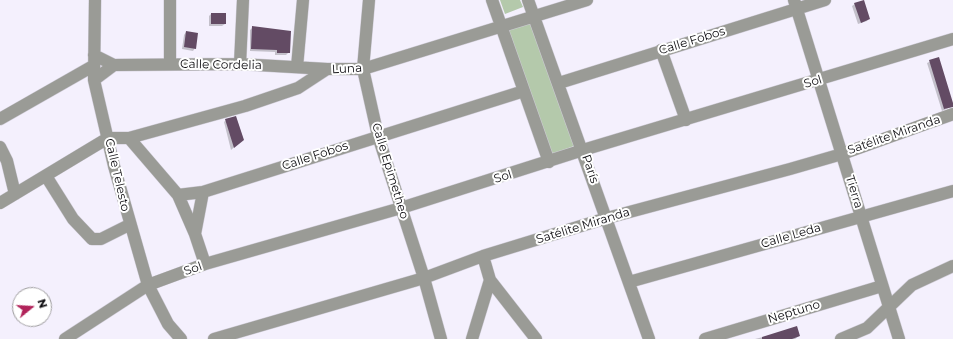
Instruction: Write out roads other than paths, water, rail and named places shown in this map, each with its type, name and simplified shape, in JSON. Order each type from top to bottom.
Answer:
[{"type":"street","name":"Calle Telesto","points":[[95,0],[94,80],[129,225],[148,285],[168,324],[181,339]]},
{"type":"street","points":[[170,0],[170,64]]},
{"type":"street","points":[[240,64],[243,0]]},
{"type":"street","points":[[297,66],[303,0]]},
{"type":"street","name":"Calle Epimetheo","points":[[369,0],[363,69],[378,136],[424,278],[441,339]]},
{"type":"street","points":[[492,0],[549,162]]},
{"type":"street","name":"París","points":[[528,0],[583,150],[649,339]]},
{"type":"street","name":"Luna","points":[[108,138],[129,138],[245,106],[298,88],[327,69],[363,69],[587,0]]},
{"type":"street","name":"Calle Fobos","points":[[559,83],[796,4],[825,0]]},
{"type":"street","name":"Tierra","points":[[796,4],[899,339]]},
{"type":"street","name":"Sol","points":[[65,339],[148,285],[205,264],[401,208],[583,150],[953,39]]},
{"type":"street","points":[[661,50],[686,120]]},
{"type":"street","name":"Calle Cordelia","points":[[94,61],[114,65],[240,64],[297,66],[327,69]]},
{"type":"street","points":[[0,119],[94,61]]},
{"type":"street","points":[[94,80],[114,65]]},
{"type":"street","name":"Calle Fobos","points":[[178,195],[203,192],[524,90]]},
{"type":"street","name":"Satélite Miranda","points":[[214,339],[424,278],[483,256],[607,218],[790,170],[842,154],[953,114]]},
{"type":"street","points":[[0,203],[108,138]]},
{"type":"street","points":[[129,138],[178,195],[195,234],[205,264]]},
{"type":"street","points":[[0,147],[7,161],[15,194]]},
{"type":"street","points":[[46,176],[73,219],[92,239],[101,240],[129,225]]},
{"type":"street","name":"Calle Leda","points":[[629,282],[953,191]]},
{"type":"street","points":[[195,234],[203,192]]},
{"type":"street","points":[[483,256],[490,280],[536,339]]},
{"type":"street","points":[[841,339],[868,333],[889,308],[912,285],[953,266]]},
{"type":"street","points":[[472,339],[490,280]]},
{"type":"street","name":"Neptuno","points":[[705,339],[882,286]]}]
